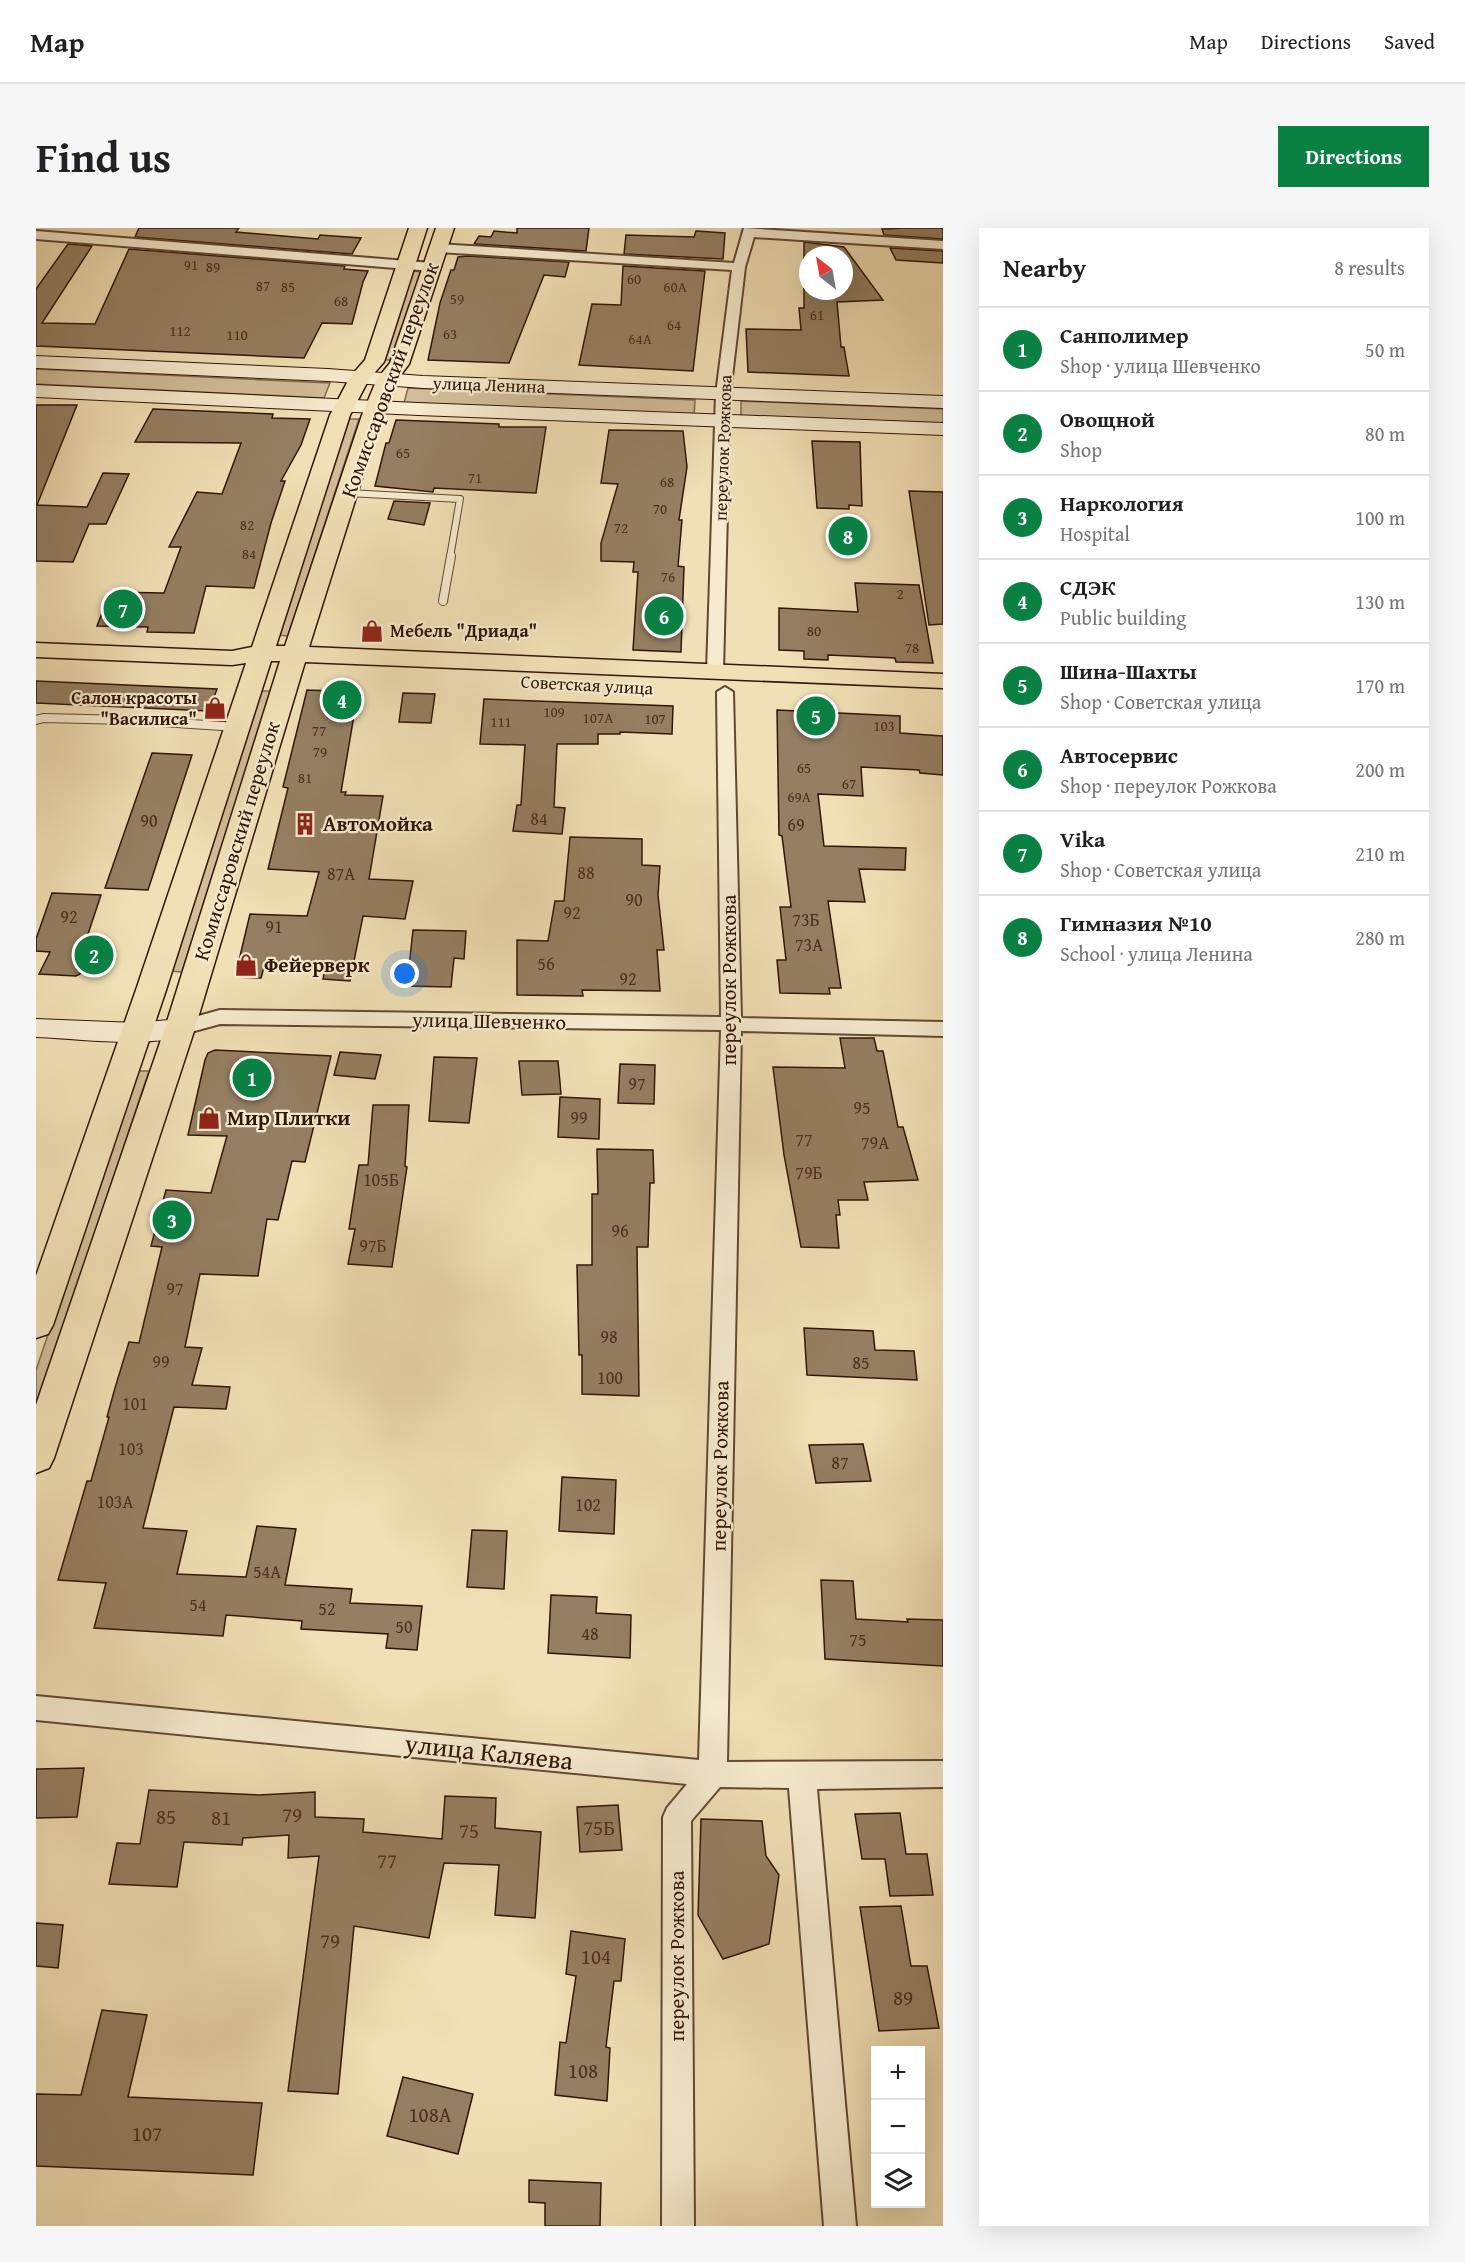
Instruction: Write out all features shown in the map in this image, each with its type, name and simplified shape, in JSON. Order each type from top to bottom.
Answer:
[{"type":"main road","name":"Комиссаровский переулок","points":[[36,1324],[345,406],[360,377],[374,362],[418,228]]},
{"type":"main road","name":"Комиссаровский переулок","points":[[36,1458],[180,1028],[292,661],[375,407],[387,379],[399,364],[438,248]]},
{"type":"main road","name":"улица Ленина","points":[[36,362],[943,402]]},
{"type":"main road","name":"улица Ленина","points":[[36,391],[345,406],[943,429]]},
{"type":"main road","name":"Советская улица","points":[[36,650],[720,682],[943,701]]},
{"type":"main road","name":"Советская улица","points":[[720,682],[943,681]]},
{"type":"main road","name":"улица Шевченко","points":[[36,1028],[136,1032],[180,1028]]},
{"type":"street","points":[[750,230],[943,244]]},
{"type":"street","name":"переулок Рожкова","points":[[678,2226],[677,1817],[713,1774],[731,1024],[720,682],[723,394],[739,267],[750,230]]},
{"type":"street","points":[[44,236],[405,266],[438,248],[739,267]]},
{"type":"street","name":"улица Шевченко","points":[[180,1028],[220,1017],[943,1029]]},
{"type":"street","name":"улица Каляева","points":[[36,1708],[713,1774],[802,1776],[943,1774]]},
{"type":"street","points":[[802,1776],[840,2226]]},
{"type":"lane","points":[[348,493],[460,499],[442,601]]},
{"type":"lane","points":[[36,720],[44,718],[129,720],[237,727]]},
{"type":"shaded area","points":[[413,271],[422,272],[393,360],[384,360]]},
{"type":"shaded area","points":[[36,369],[330,383],[324,398],[36,384]]},
{"type":"shaded area","points":[[408,388],[695,400],[694,416],[404,403]]},
{"type":"shaded area","points":[[741,401],[943,409],[943,426],[741,418]]},
{"type":"shaded area","points":[[349,419],[359,419],[288,636],[277,635]]},
{"type":"shaded area","points":[[259,691],[271,691],[182,972],[169,971]]},
{"type":"shaded area","points":[[137,1071],[149,1071],[36,1409],[36,1370]]},
{"type":"building","points":[[139,228],[239,228],[236,232],[318,239],[320,235],[361,238],[352,254],[135,237]]},
{"type":"building","points":[[517,228],[589,228],[586,251],[474,244],[479,236],[491,237],[494,231],[517,233]]},
{"type":"building","points":[[943,228],[943,239],[884,235],[882,229]]},
{"type":"building","points":[[696,231],[725,233],[723,259],[624,254],[626,235],[694,237]]},
{"type":"building","points":[[804,242],[836,246],[804,246]]},
{"type":"building","points":[[68,244],[92,246],[42,323],[95,324],[129,249],[345,266],[344,269],[368,271],[352,324],[322,323],[304,358],[36,346],[36,289]]},
{"type":"building","points":[[890,248],[943,251],[943,263],[896,260]]},
{"type":"building","points":[[458,257],[569,262],[565,277],[544,275],[509,363],[428,360],[440,303],[451,270],[454,270]]},
{"type":"building","points":[[853,259],[883,300],[837,302],[841,347],[844,347],[849,376],[748,372],[746,329],[801,330],[799,308],[804,308],[804,300],[853,300]]},
{"type":"building","points":[[623,266],[705,271],[693,371],[579,365],[592,304],[621,305]]},
{"type":"building","points":[[36,405],[77,405],[37,505],[36,505]]},
{"type":"building","points":[[153,409],[273,414],[272,418],[310,419],[301,445],[281,481],[285,481],[254,588],[206,586],[194,633],[147,632],[148,627],[97,626],[110,592],[164,593],[181,547],[169,547],[197,492],[222,494],[241,443],[135,442]]},
{"type":"building","points":[[396,420],[499,424],[499,427],[546,427],[536,493],[434,488],[433,492],[375,486],[386,443],[389,443]]},
{"type":"building","points":[[609,430],[683,431],[687,467],[679,520],[682,520],[678,566],[684,567],[681,652],[633,650],[638,572],[633,572],[634,562],[601,561],[601,543],[618,484],[601,483]]},
{"type":"building","points":[[812,441],[860,442],[862,506],[849,505],[849,509],[817,508]]},
{"type":"building","points":[[103,473],[129,474],[106,524],[89,524],[73,562],[36,561],[36,505],[87,507]]},
{"type":"building","points":[[909,491],[943,492],[943,624],[929,625]]},
{"type":"building","points":[[394,501],[430,503],[424,525],[388,519]]},
{"type":"building","points":[[855,583],[919,585],[933,663],[896,662],[895,658],[828,655],[828,660],[804,659],[804,651],[779,650],[779,608],[858,612]]},
{"type":"building","points":[[36,681],[217,689],[209,711],[36,703]]},
{"type":"building","points":[[307,690],[358,692],[341,792],[346,792],[345,795],[383,796],[369,879],[413,881],[405,919],[363,916],[350,981],[323,979],[325,970],[264,967],[261,978],[235,977],[250,914],[307,916],[319,872],[268,869],[288,788],[283,787]]},
{"type":"building","points":[[403,693],[435,694],[431,723],[399,722]]},
{"type":"building","points":[[484,699],[673,706],[672,734],[620,732],[620,734],[598,734],[598,744],[557,744],[554,807],[565,808],[562,834],[513,831],[517,805],[521,805],[525,745],[480,744]]},
{"type":"building","points":[[777,710],[900,716],[900,733],[943,736],[943,775],[920,773],[919,770],[861,767],[863,796],[818,794],[824,846],[906,848],[905,870],[859,869],[865,902],[828,901],[841,988],[829,988],[830,994],[780,993],[777,960],[786,960],[780,907],[791,907],[782,836],[779,835]]},
{"type":"building","points":[[152,753],[192,755],[148,890],[105,888]]},
{"type":"building","points":[[570,837],[642,839],[642,865],[660,866],[658,895],[664,950],[657,950],[660,991],[582,990],[583,996],[517,995],[517,940],[548,941],[555,901],[564,901]]},
{"type":"building","points":[[52,893],[101,895],[84,946],[105,946],[97,965],[76,976],[39,974],[50,952],[36,951],[36,939]]},
{"type":"building","points":[[413,930],[466,931],[464,959],[454,958],[451,987],[407,986]]},
{"type":"building","points":[[840,1038],[874,1038],[877,1051],[883,1051],[898,1127],[903,1127],[918,1180],[864,1182],[868,1200],[838,1200],[840,1215],[836,1215],[839,1248],[801,1247],[784,1155],[773,1067],[845,1068]]},
{"type":"building","points":[[215,1050],[331,1056],[305,1162],[292,1161],[278,1220],[267,1219],[258,1276],[200,1274],[185,1347],[202,1348],[192,1385],[230,1387],[226,1409],[174,1407],[143,1528],[187,1531],[177,1574],[246,1577],[257,1526],[296,1529],[285,1585],[352,1589],[350,1603],[422,1606],[417,1650],[386,1648],[388,1634],[301,1629],[302,1621],[226,1615],[223,1636],[94,1628],[106,1583],[58,1580],[87,1481],[91,1481],[129,1342],[139,1343],[162,1247],[151,1246],[166,1190],[211,1193],[227,1136],[188,1135],[205,1060],[208,1053]]},
{"type":"building","points":[[340,1052],[381,1055],[375,1079],[334,1075]]},
{"type":"building","points":[[434,1057],[477,1058],[469,1123],[429,1121]]},
{"type":"building","points":[[519,1061],[558,1061],[561,1094],[522,1095]]},
{"type":"building","points":[[620,1064],[655,1065],[654,1104],[618,1103]]},
{"type":"building","points":[[560,1097],[600,1099],[599,1139],[558,1137]]},
{"type":"building","points":[[373,1105],[409,1105],[405,1166],[407,1167],[392,1267],[348,1264],[355,1229],[349,1229],[359,1165],[368,1165]]},
{"type":"building","points":[[597,1149],[653,1150],[654,1183],[650,1183],[648,1247],[637,1247],[639,1396],[582,1394],[577,1265],[592,1265],[592,1194],[598,1194]]},
{"type":"building","points":[[804,1328],[873,1331],[875,1350],[914,1351],[917,1380],[807,1375]]},
{"type":"building","points":[[863,1444],[871,1481],[816,1483],[809,1445]]},
{"type":"building","points":[[562,1477],[616,1480],[614,1534],[559,1531]]},
{"type":"building","points":[[472,1530],[507,1531],[504,1589],[467,1587]]},
{"type":"building","points":[[821,1580],[853,1581],[856,1619],[908,1622],[907,1619],[943,1620],[943,1666],[825,1659]]},
{"type":"building","points":[[551,1595],[597,1597],[596,1613],[631,1615],[630,1658],[548,1653]]},
{"type":"building","points":[[84,1768],[77,1817],[36,1818],[36,1769]]},
{"type":"building","points":[[149,1790],[259,1795],[315,1792],[315,1817],[364,1819],[363,1832],[442,1839],[445,1796],[496,1798],[495,1828],[541,1832],[535,1918],[495,1915],[499,1865],[444,1863],[429,1938],[354,1926],[338,2094],[288,2091],[319,1856],[288,1858],[289,1835],[243,1838],[242,1845],[184,1842],[177,1887],[109,1884],[117,1843],[140,1844]]},
{"type":"building","points":[[618,1805],[622,1850],[580,1852],[577,1807]]},
{"type":"building","points":[[900,1813],[906,1854],[927,1854],[933,1895],[890,1896],[885,1859],[862,1859],[855,1814]]},
{"type":"building","points":[[701,1819],[762,1821],[766,1856],[779,1875],[769,1944],[723,1959],[698,1915]]},
{"type":"building","points":[[901,1906],[911,1966],[927,1966],[939,2028],[879,2031],[860,1907]]},
{"type":"building","points":[[36,1923],[63,1925],[58,1968],[36,1966]]},
{"type":"building","points":[[571,1931],[625,1939],[621,1981],[614,1981],[606,2047],[610,2048],[607,2101],[555,2095],[560,2042],[566,2043],[576,1976],[566,1974]]},
{"type":"building","points":[[102,2010],[147,2015],[128,2097],[262,2103],[253,2175],[36,2166],[36,2094],[81,2095]]},
{"type":"building","points":[[403,2077],[473,2094],[458,2154],[387,2136]]},
{"type":"building","points":[[529,2180],[601,2183],[600,2226],[545,2226],[545,2203],[529,2202]]},
{"type":"place","name":"Гимназия №10","points":[[848,536]]},
{"type":"place","name":"Vika","points":[[123,609]]},
{"type":"place","name":"Автосервис","points":[[664,616]]},
{"type":"place","name":"Мебель \"Дриада\"","points":[[372,631]]},
{"type":"place","name":"СДЭК","points":[[342,700]]},
{"type":"place","name":"Салон красоты \"Василиса\"","points":[[215,708]]},
{"type":"place","name":"Шина-Шахты","points":[[816,716]]},
{"type":"place","name":"Автомойка","points":[[305,824]]},
{"type":"place","name":"Овощной","points":[[94,955]]},
{"type":"place","name":"Фейерверк","points":[[246,965]]},
{"type":"place","name":"Санполимер","points":[[252,1078]]},
{"type":"place","name":"Мир Плитки","points":[[209,1118]]},
{"type":"place","name":"Наркология","points":[[172,1220]]}]
